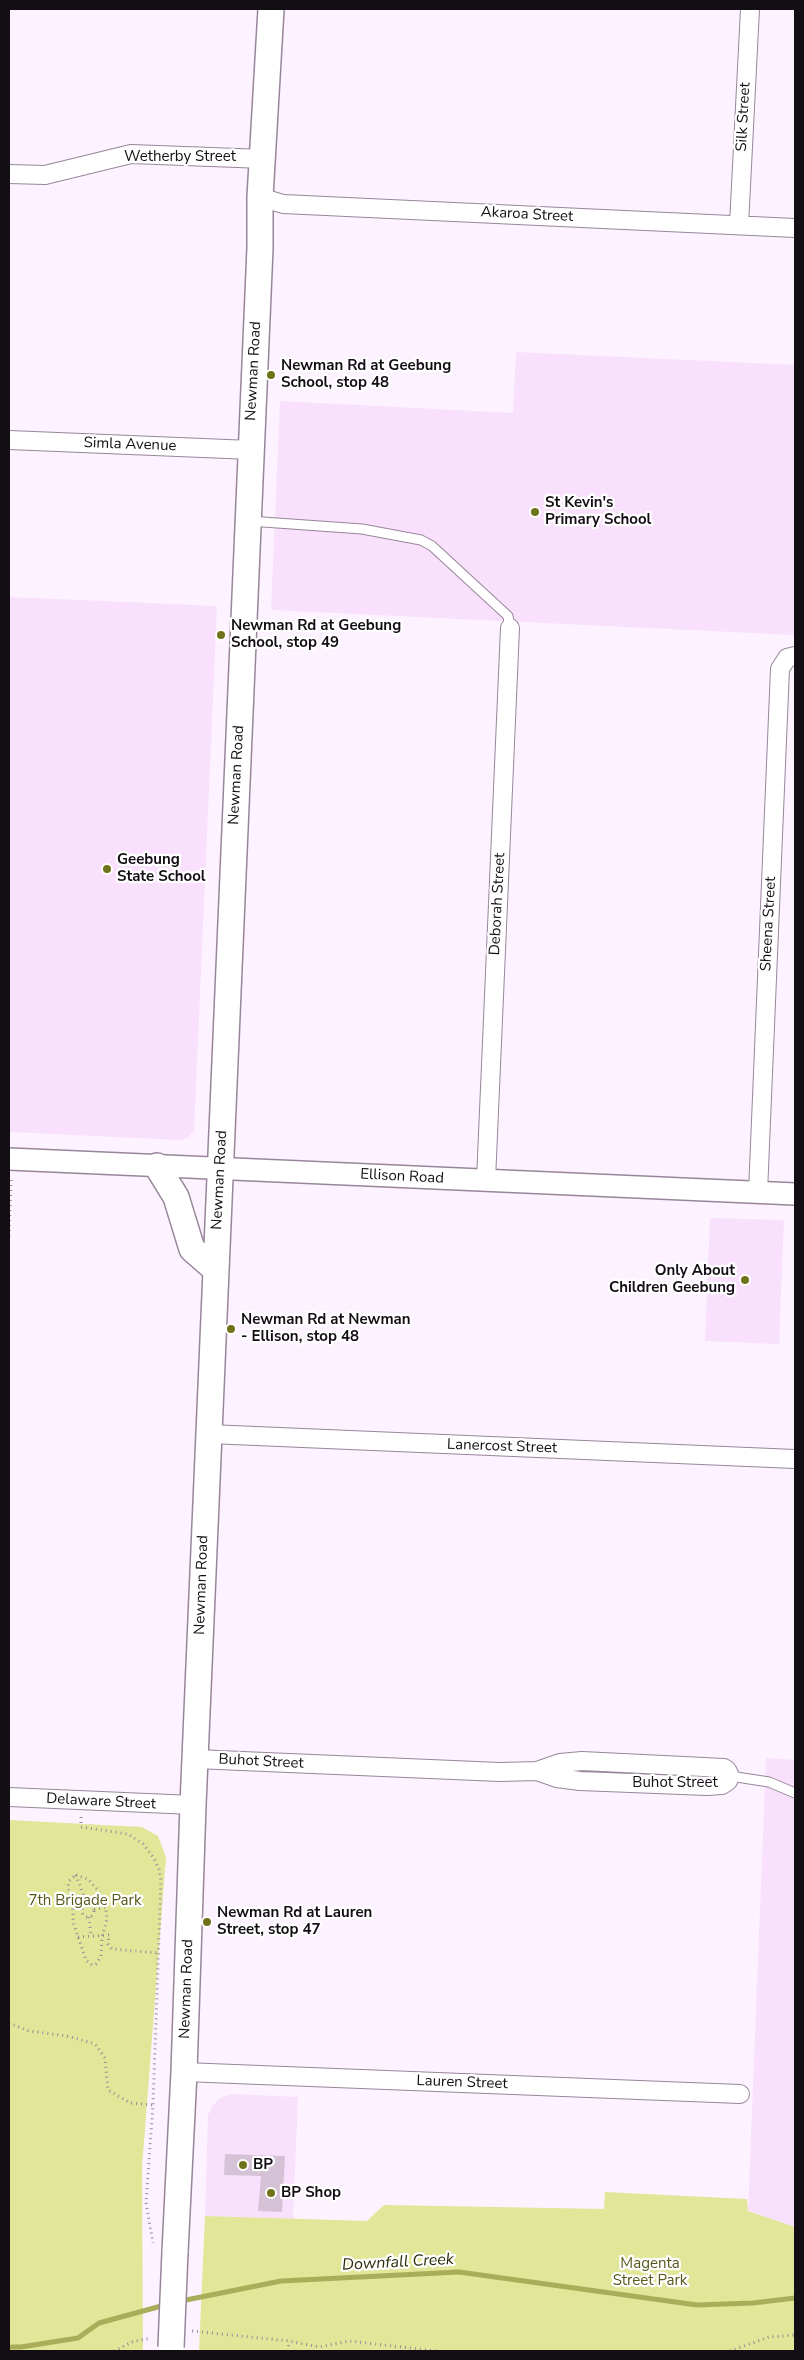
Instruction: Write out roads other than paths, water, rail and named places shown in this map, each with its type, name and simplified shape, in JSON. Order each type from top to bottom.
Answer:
[{"type":"main road","name":"Newman Road","points":[[165,2345],[165,2251],[184,2072],[193,1805],[260,248],[260,197],[264,158],[271,9]]},
{"type":"main road","points":[[157,1166],[176,1198],[192,1249],[216,1270]]},
{"type":"street","name":"Silk Street","points":[[739,225],[750,9]]},
{"type":"street","name":"Wetherby Street","points":[[9,174],[45,175],[131,154],[264,158]]},
{"type":"street","name":"Akaroa Street","points":[[260,197],[283,204],[795,228]]},
{"type":"street","name":"Simla Avenue","points":[[9,440],[251,450]]},
{"type":"street","name":"Deborah Street","points":[[486,1180],[510,628]]},
{"type":"street","name":"Sheena Street","points":[[758,1192],[780,669],[791,657]]},
{"type":"street","name":"Ellison Road","points":[[9,1159],[795,1194]]},
{"type":"street","name":"Lanercost Street","points":[[209,1434],[795,1459]]},
{"type":"street","name":"Buhot Street","points":[[195,1759],[500,1772],[536,1771],[574,1761],[724,1768],[730,1776]]},
{"type":"street","name":"Delaware Street","points":[[9,1797],[193,1805]]},
{"type":"street","name":"Lauren Street","points":[[184,2072],[740,2094]]},
{"type":"lane","points":[[248,521],[362,529],[421,540],[432,546],[508,616],[510,628]]},
{"type":"lane","points":[[730,1776],[769,1782],[795,1793]]},
{"type":"waterway","name":"Downfall Creek","points":[[181,2301],[281,2281],[459,2272],[697,2305],[753,2303],[795,2298]]},
{"type":"waterway","name":"Downfall Creek","points":[[9,2347],[21,2347],[78,2338],[99,2323],[165,2305]]},
{"type":"place","name":"Newman Rd at Geebung School, stop 48","points":[[271,375]]},
{"type":"place","name":"St Kevin's Primary School","points":[[535,512]]},
{"type":"place","name":"Newman Rd at Geebung School, stop 49","points":[[221,635]]},
{"type":"place","name":"Geebung State School","points":[[107,869]]},
{"type":"place","name":"Only About Children Geebung","points":[[745,1280]]},
{"type":"place","name":"Newman Rd at Newman - Ellison, stop 48","points":[[231,1329]]},
{"type":"place","name":"Newman Rd at Lauren Street, stop 47","points":[[207,1922]]},
{"type":"place","name":"BP","points":[[243,2165]]},
{"type":"place","name":"BP Shop","points":[[271,2193]]},
{"type":"park label","name":"7th Brigade Park","points":[[85,1901]]},
{"type":"park label","name":"Magenta Street Park","points":[[650,2272]]}]
